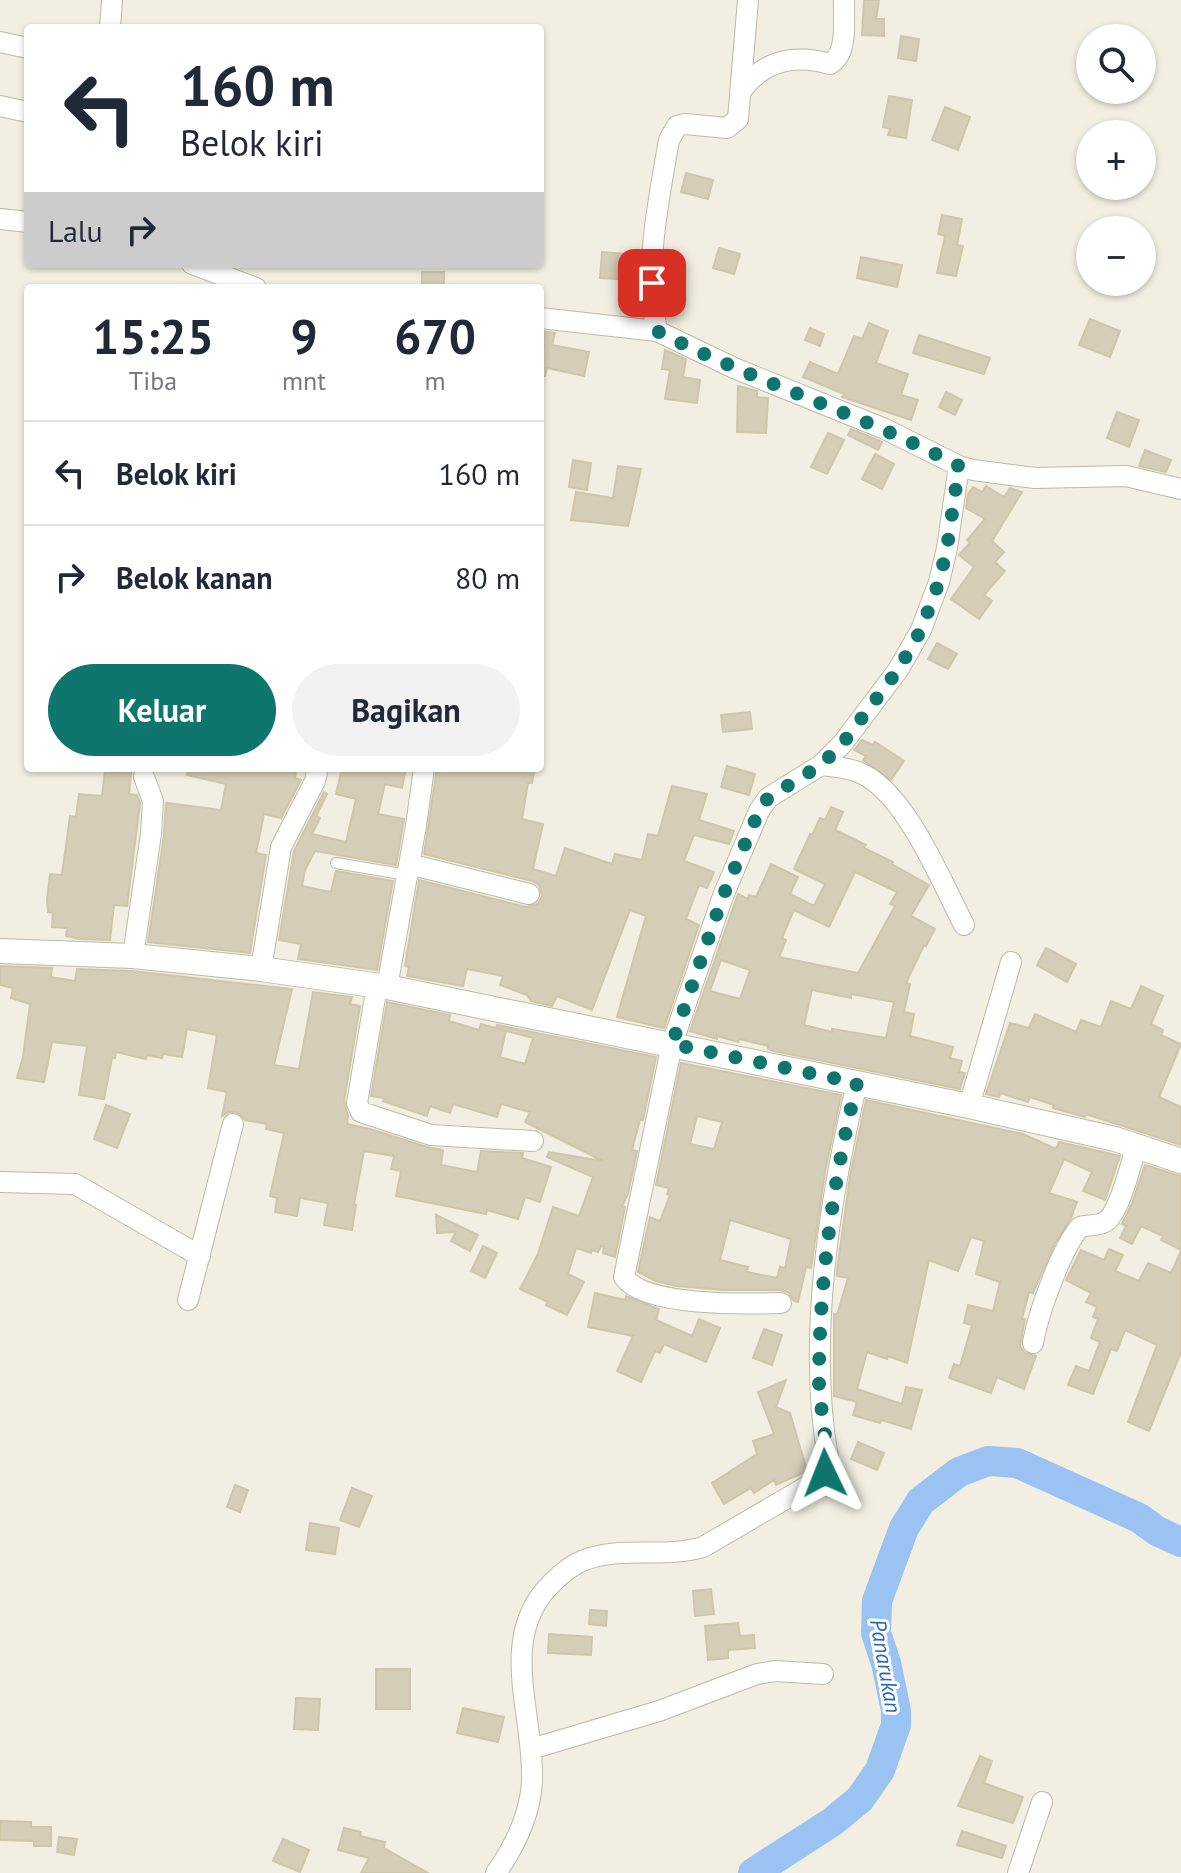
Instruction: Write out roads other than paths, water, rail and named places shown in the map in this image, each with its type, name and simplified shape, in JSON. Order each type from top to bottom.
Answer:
[{"type":"street","points":[[657,331],[653,311],[653,237],[672,131],[685,124],[727,128],[738,119],[748,0]]},
{"type":"street","points":[[741,91],[752,76],[770,64],[801,58],[830,64],[836,61],[842,50],[844,0]]},
{"type":"street","points":[[107,1],[110,24]]},
{"type":"street","points":[[0,42],[24,47]]},
{"type":"street","points":[[0,106],[24,111]]},
{"type":"street","points":[[0,219],[24,222]]},
{"type":"street","points":[[203,268],[245,284]]},
{"type":"street","points":[[544,318],[657,331],[734,368],[885,429],[959,466],[1035,478],[1126,476],[1181,489]]},
{"type":"street","points":[[781,1303],[716,1304],[689,1301],[664,1296],[625,1280],[624,1270],[672,1044],[723,896],[754,818],[768,798],[821,765],[843,743],[889,682],[921,630],[945,559],[959,466]]},
{"type":"street","points":[[821,765],[859,772],[895,798],[964,925]]},
{"type":"street","points":[[261,969],[283,840],[317,772]]},
{"type":"street","points":[[423,772],[408,869],[357,1103],[361,1112],[431,1135],[533,1141]]},
{"type":"street","points":[[133,956],[151,834],[153,801],[144,777]]},
{"type":"street","points":[[408,869],[529,894]]},
{"type":"street","points":[[0,951],[133,956],[261,969],[382,986],[969,1106],[1137,1145],[1181,1161]]},
{"type":"street","points":[[969,1106],[1011,962]]},
{"type":"street","points":[[496,1873],[527,1812],[532,1781],[522,1670],[524,1632],[531,1608],[565,1571],[596,1556],[646,1551],[683,1552],[703,1547],[818,1480],[826,1471],[828,1458],[819,1383],[825,1269],[842,1146],[857,1083]]},
{"type":"street","points":[[188,1300],[233,1124]]},
{"type":"street","points":[[1033,1343],[1038,1316],[1072,1239],[1080,1227],[1101,1224],[1110,1217],[1137,1145]]},
{"type":"street","points":[[0,1182],[75,1184],[200,1256]]},
{"type":"street","points":[[531,1749],[659,1711],[757,1674],[775,1671],[823,1674]]},
{"type":"street","points":[[1018,1873],[1042,1802]]},
{"type":"lane","points":[[336,863],[408,869]]},
{"type":"waterway","name":"Panarukan","points":[[753,1873],[832,1822],[860,1799],[880,1770],[896,1725],[896,1710],[876,1633],[877,1601],[904,1528],[921,1501],[959,1472],[988,1461],[1017,1463],[1139,1518],[1181,1542]]}]
